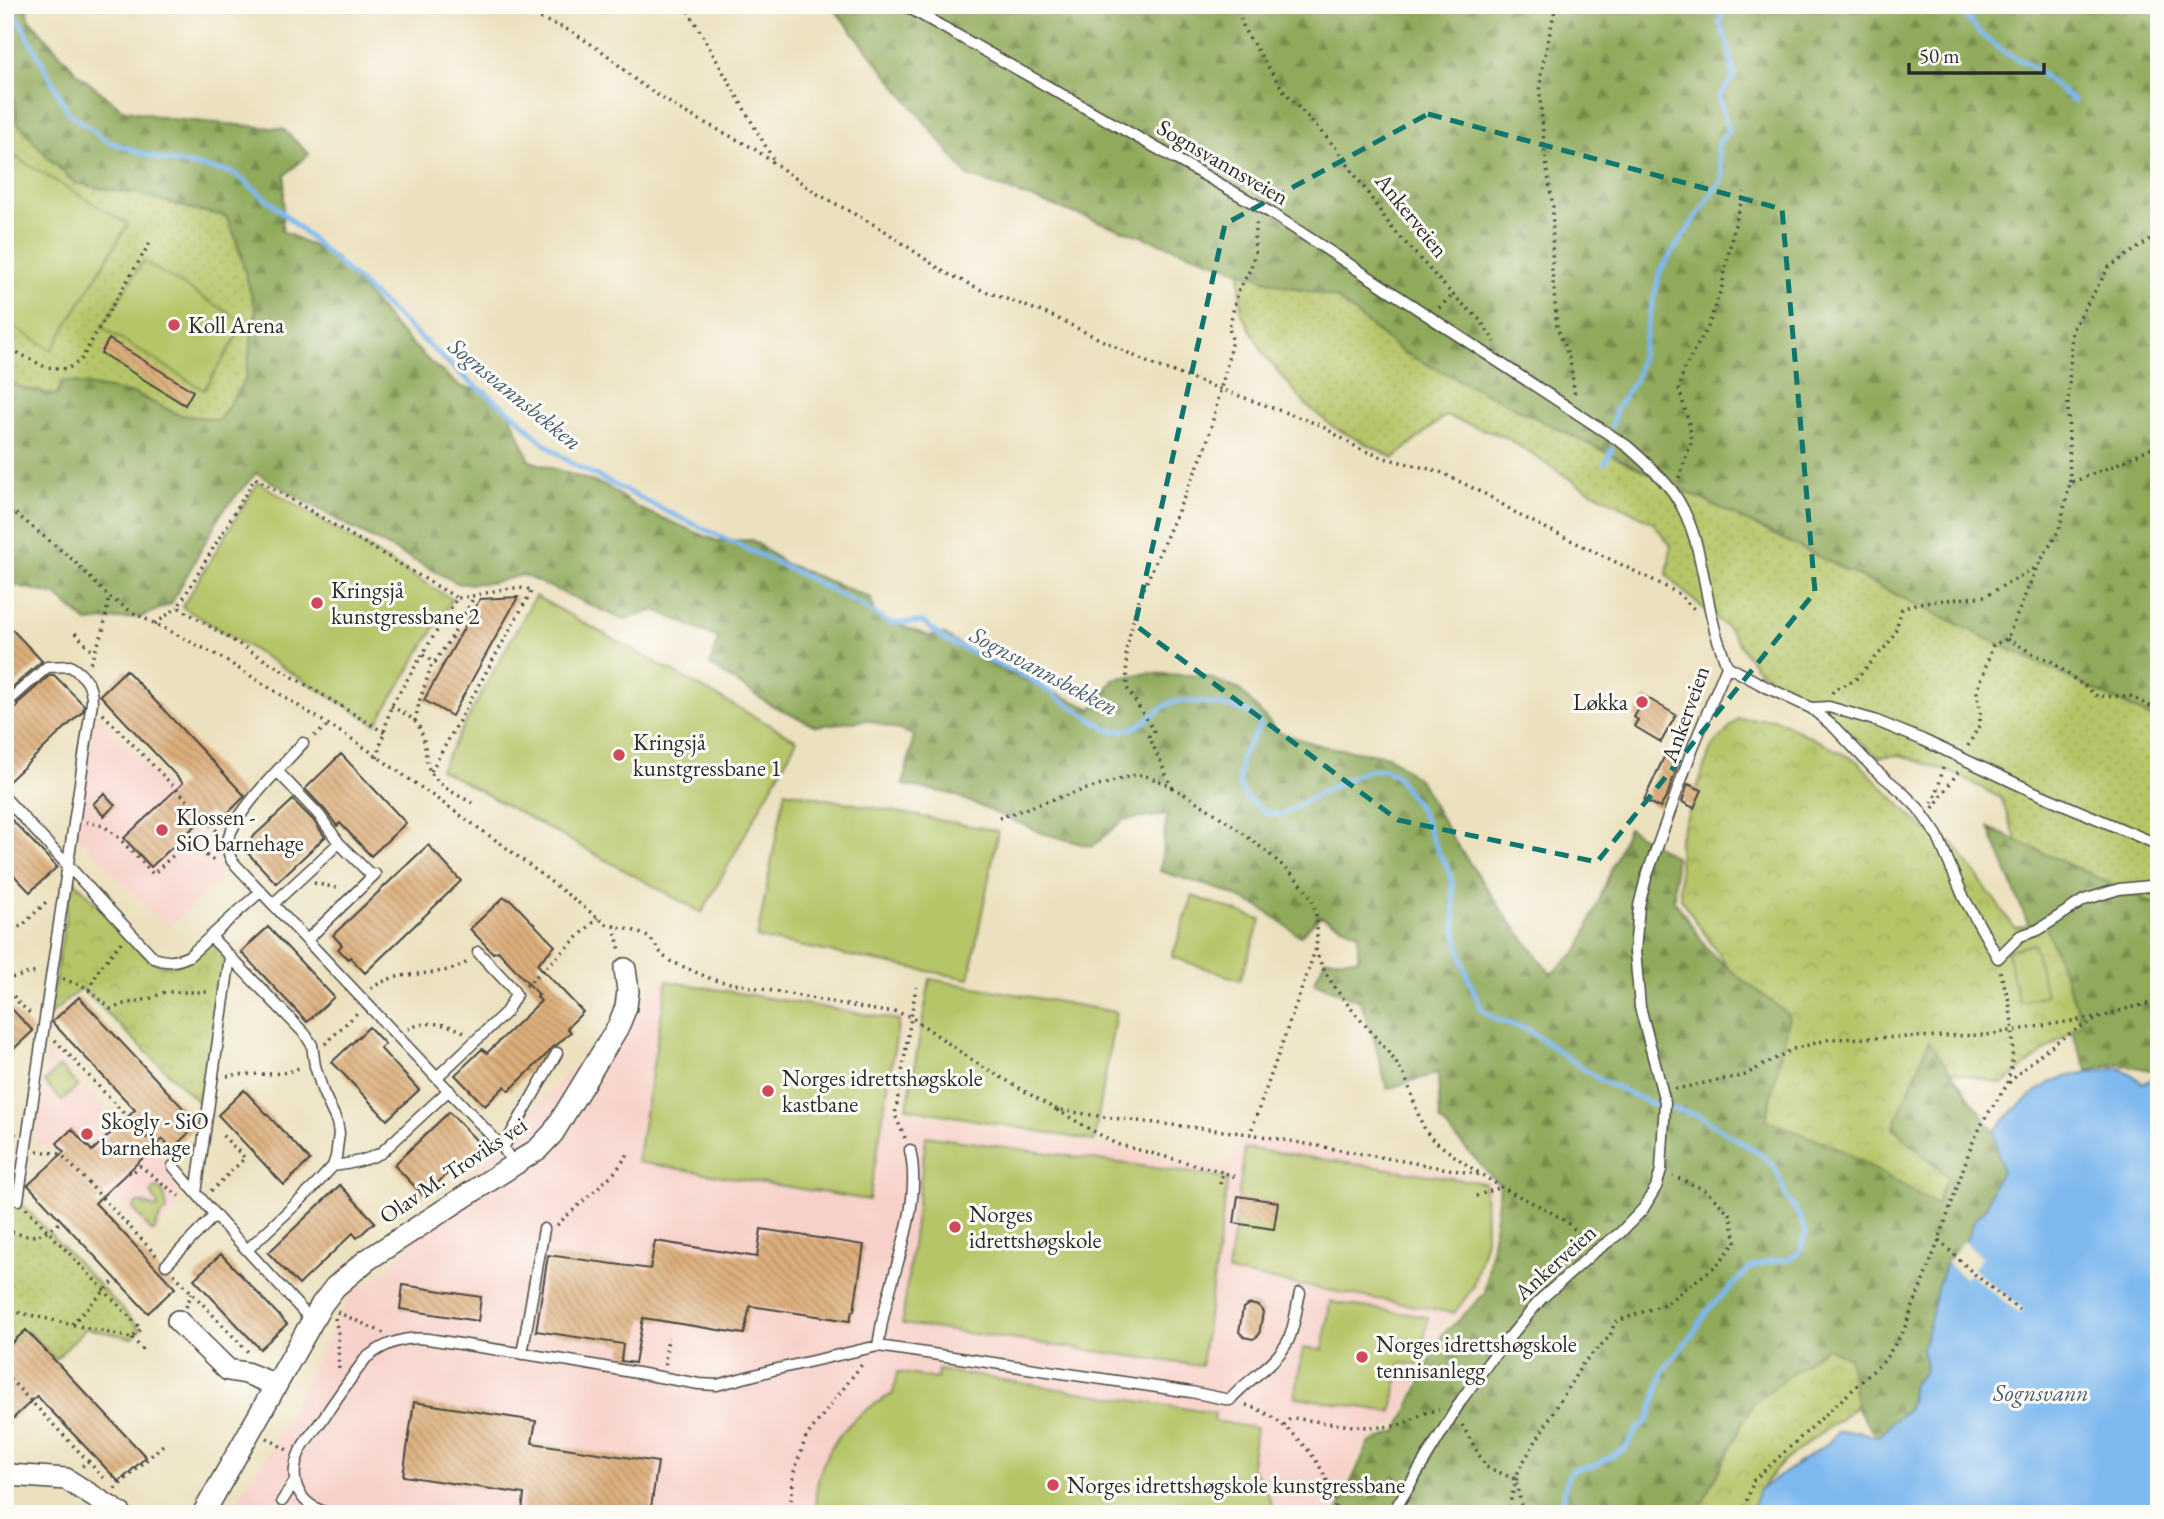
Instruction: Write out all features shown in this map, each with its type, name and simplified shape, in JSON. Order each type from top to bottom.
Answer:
[{"type":"street","name":"Olav M. Troviks vei","points":[[203,1514],[322,1304],[335,1287],[367,1259],[508,1156],[537,1149],[553,1133],[618,1027],[626,1007],[628,991],[625,969]]},
{"type":"street","points":[[177,1321],[228,1370],[246,1373],[276,1385]]},
{"type":"street","points":[[5,1477],[9,1475],[66,1479],[121,1514]]},
{"type":"lane","name":"Sognsvannsveien","points":[[904,5],[1260,207],[1511,371]]},
{"type":"lane","name":"Ankerveien","points":[[1392,1514],[1452,1415],[1489,1362],[1541,1299],[1620,1233],[1643,1209],[1656,1187],[1661,1170],[1664,1102],[1640,1007],[1635,951],[1639,906],[1646,878],[1693,747],[1727,666],[1714,628],[1697,543],[1673,492],[1627,446],[1511,371]]},
{"type":"lane","points":[[5,704],[47,667],[70,666],[91,685],[92,702],[18,1200]]},
{"type":"lane","points":[[1727,666],[1811,708],[1835,728],[1874,769],[1901,791],[1926,818],[1945,852],[1964,898],[1997,958],[2020,936],[2038,930],[2084,900],[2119,889],[2159,885]]},
{"type":"lane","points":[[1811,708],[1829,707],[1854,713],[1961,757],[2032,792],[2159,845]]},
{"type":"lane","points":[[303,743],[253,799],[236,824],[227,842],[228,855],[508,1156],[557,1053]]},
{"type":"lane","points":[[277,771],[319,815],[339,843],[375,874],[307,940]]},
{"type":"lane","points":[[5,799],[154,958],[164,962],[189,956],[261,891]]},
{"type":"lane","points":[[273,904],[339,843]]},
{"type":"lane","points":[[211,937],[312,1045],[323,1092],[337,1122],[339,1133],[333,1166],[248,1249]]},
{"type":"lane","points":[[437,1077],[506,1012],[516,995],[478,952]]},
{"type":"lane","points":[[199,1197],[206,1119],[230,957]]},
{"type":"lane","points":[[333,1166],[354,1164],[381,1153],[449,1090]]},
{"type":"lane","points":[[876,1346],[905,1234],[914,1166],[910,1150]]},
{"type":"lane","points":[[173,1166],[313,1322]]},
{"type":"lane","points":[[166,1265],[215,1215]]},
{"type":"lane","points":[[522,1354],[543,1234]]},
{"type":"lane","points":[[335,1514],[320,1512],[304,1500],[295,1481],[297,1461],[304,1444],[366,1358],[399,1340],[418,1338],[718,1385],[876,1346],[1230,1400],[1275,1359],[1287,1343],[1300,1293]]},
{"type":"lane","points":[[282,1501],[295,1481]]},
{"type":"path","points":[[508,5],[571,31],[606,54],[639,83],[684,112],[753,148],[816,193],[882,229],[944,272],[1050,315],[1151,364],[1320,425],[1360,449],[1384,458],[1438,471],[1487,495],[1521,516],[1679,594],[1714,628]]},
{"type":"path","points":[[685,5],[777,165]]},
{"type":"path","points":[[1213,5],[1238,6]]},
{"type":"path","points":[[1556,5],[1541,73],[1540,97],[1553,207],[1552,270],[1557,327],[1570,360],[1578,415]]},
{"type":"path","name":"Ankerveien","points":[[1238,6],[1245,31],[1283,90],[1338,149],[1414,254],[1480,320],[1511,371]]},
{"type":"path","points":[[1673,492],[1691,443],[1690,428],[1679,389],[1684,369],[1708,327],[1723,286],[1732,236],[1744,192]]},
{"type":"path","points":[[1172,788],[1149,736],[1154,731],[1127,688],[1126,651],[1138,604],[1206,447],[1232,339],[1229,328],[1235,303],[1251,268],[1255,252],[1254,236],[1260,207]]},
{"type":"path","points":[[1926,818],[1957,776],[1961,757],[1980,724],[1977,693],[1993,645],[2007,639],[2037,566],[2059,530],[2070,483],[2068,403],[2072,330],[2109,267],[2159,234]]},
{"type":"path","points":[[5,346],[45,367],[67,369],[81,360],[151,241]]},
{"type":"path","points":[[2070,483],[2159,444]]},
{"type":"path","points":[[155,624],[178,607],[255,478],[457,598],[517,586],[531,590],[431,771]]},
{"type":"path","points":[[5,505],[73,560],[109,597],[217,655],[329,724],[504,846],[606,924],[635,931],[650,938],[670,961],[714,980],[911,1017],[975,1062],[1116,1144],[1236,1177]]},
{"type":"path","points":[[5,516],[15,513]]},
{"type":"path","points":[[1811,708],[1860,674],[1890,641],[1902,610],[1918,603],[1986,596],[2037,566]]},
{"type":"path","points":[[415,721],[434,661],[449,642],[475,596]]},
{"type":"path","points":[[84,678],[103,632],[109,597]]},
{"type":"path","points":[[377,758],[391,706],[457,598]]},
{"type":"path","points":[[178,607],[385,733]]},
{"type":"path","points":[[75,633],[94,653]]},
{"type":"path","points":[[2007,639],[2051,661],[2097,696],[2130,696],[2159,711]]},
{"type":"path","points":[[422,655],[442,666]]},
{"type":"path","points":[[92,702],[227,842]]},
{"type":"path","points":[[391,706],[415,721],[422,731],[428,767],[436,779],[472,803]]},
{"type":"path","points":[[303,743],[329,724]]},
{"type":"path","points":[[1926,818],[1937,793],[1946,751]]},
{"type":"path","points":[[999,818],[1137,775],[1160,781],[1172,788],[1259,845],[1300,881],[1311,898],[1317,933],[1316,948],[1251,1134]]},
{"type":"path","points":[[74,821],[104,826],[153,874],[191,839],[214,862],[239,868]]},
{"type":"path","points":[[299,880],[356,892]]},
{"type":"path","points":[[5,930],[22,926],[65,885]]},
{"type":"path","points":[[516,995],[598,918]]},
{"type":"path","points":[[614,926],[625,969]]},
{"type":"path","points":[[89,990],[98,971],[129,932]]},
{"type":"path","points":[[1316,948],[1325,973],[1399,1067],[1411,1091],[1424,1130],[1432,1139],[1482,1175],[1545,1208],[1567,1223],[1593,1253]]},
{"type":"path","points":[[212,1079],[243,1073],[295,1072],[382,980],[459,967],[478,952]]},
{"type":"path","points":[[1997,958],[2013,1031],[2012,1063],[2007,1085]]},
{"type":"path","points":[[5,977],[16,978],[26,972],[32,972],[74,982],[89,990],[111,1009],[165,992],[225,994]]},
{"type":"path","points":[[5,985],[173,1166]]},
{"type":"path","points":[[910,1150],[895,1115],[916,987]]},
{"type":"path","points":[[1742,1514],[1754,1480],[1884,1361],[1903,1332],[1939,1240],[1971,1146],[1985,1118],[2007,1085],[2037,1055],[2081,1027],[2131,1006],[2159,1002]]},
{"type":"path","points":[[1664,1102],[1745,1075],[1793,1049],[1813,1042],[1830,1039],[1986,1035],[2103,1016]]},
{"type":"path","points":[[395,1035],[417,1024],[439,1023],[478,1040]]},
{"type":"path","points":[[1055,1109],[1116,1119],[1251,1134],[1482,1175]]},
{"type":"path","points":[[129,1172],[131,1174],[140,1166],[179,1196],[199,1197],[245,1158],[206,1119]]},
{"type":"path","points":[[25,1149],[61,1154],[235,1338]]},
{"type":"path","points":[[543,1234],[616,1171],[628,1154]]},
{"type":"path","points":[[1507,1514],[1519,1469],[1583,1363],[1610,1336],[1615,1322],[1665,1304],[1717,1265],[1736,1242],[1730,1214],[1705,1190],[1661,1170]]},
{"type":"path","points":[[1220,1184],[1223,1172]]},
{"type":"path","points":[[1476,1196],[1503,1188]]},
{"type":"path","points":[[18,1200],[141,1329],[132,1338]]},
{"type":"path","points":[[5,1230],[34,1237],[62,1221]]},
{"type":"path","points":[[1939,1240],[1972,1272],[2019,1310]]},
{"type":"path","points":[[72,1324],[116,1279]]},
{"type":"path","points":[[339,1381],[338,1332],[332,1310],[381,1330],[386,1336]]},
{"type":"path","points":[[5,1314],[12,1311],[132,1338],[144,1351]]},
{"type":"path","points":[[668,1336],[665,1361],[674,1379]]},
{"type":"path","points":[[789,1514],[793,1472],[806,1437],[876,1346]]},
{"type":"path","points":[[5,1374],[106,1480]]},
{"type":"path","points":[[1255,1408],[1284,1426],[1297,1438],[1318,1466],[1332,1496],[1336,1514]]},
{"type":"path","points":[[1284,1426],[1294,1418],[1351,1425],[1396,1425],[1441,1410],[1452,1415],[1468,1433],[1486,1466],[1515,1479],[1524,1514]]},
{"type":"path","points":[[267,1438],[288,1450]]},
{"type":"path","points":[[115,1490],[164,1443]]},
{"type":"path","points":[[66,1479],[88,1461]]},
{"type":"highlighted area","points":[[1428,114],[1782,209],[1815,592],[1597,862],[1398,820],[1135,625],[1225,224]]},
{"type":"shaded area","points":[[96,712],[222,844],[219,880],[168,929],[77,835]]},
{"type":"shaded area","name":"Norges idrettshøgskole","points":[[662,979],[903,1017],[889,1109],[1223,1167],[1249,1137],[1493,1182],[1478,1283],[1463,1311],[1444,1323],[1398,1420],[1364,1444],[1331,1514],[227,1514],[270,1451],[349,1296],[387,1271],[460,1183],[600,1041],[642,1005]]},
{"type":"shaded area","name":"Skogly - SiO barnehage","points":[[48,1050],[119,1124],[124,1120],[161,1158],[177,1186],[177,1211],[151,1236],[59,1148],[35,1145]]},
{"type":"green space","points":[[5,5],[26,5],[29,19],[78,74],[122,109],[172,119],[283,129],[309,154],[285,175],[282,231],[335,257],[396,328],[430,362],[461,387],[486,391],[510,414],[530,461],[606,486],[638,508],[717,541],[752,540],[784,563],[871,598],[874,616],[929,636],[944,634],[990,665],[1092,709],[1114,679],[1148,673],[1205,676],[1240,690],[1278,732],[1322,746],[1389,756],[1420,781],[1453,839],[1504,913],[1551,974],[1579,950],[1628,828],[1675,857],[1674,900],[1710,952],[1789,1015],[1766,1120],[1838,1148],[1936,1204],[1948,1177],[1893,1128],[1929,1041],[1994,1132],[2003,1170],[1994,1184],[1986,1208],[1975,1219],[1967,1239],[1946,1263],[1922,1348],[1926,1365],[1924,1373],[1912,1387],[1906,1410],[1876,1437],[1856,1407],[1849,1358],[1752,1405],[1697,1514],[1336,1514],[1369,1443],[1398,1431],[1443,1333],[1485,1293],[1500,1186],[1440,1120],[1438,1073],[1387,1089],[1374,1039],[1360,1001],[1314,982],[1325,959],[1358,959],[1358,933],[1320,916],[1300,936],[1261,908],[1227,892],[1160,871],[1167,815],[1123,820],[1092,847],[1042,833],[952,794],[903,785],[914,735],[868,720],[816,726],[771,705],[710,665],[718,638],[655,610],[624,620],[523,575],[490,583],[459,584],[341,522],[256,473],[222,512],[171,604],[141,617],[87,622],[56,595],[5,583],[5,381],[25,389],[57,395],[63,381],[135,394],[179,415],[219,420],[245,380],[256,311],[236,239],[226,216],[140,194],[74,182],[17,122],[5,66]]},
{"type":"green space","points":[[831,5],[2159,5],[2159,721],[1402,352],[1335,297],[1280,285],[968,176]]},
{"type":"green space","points":[[5,66],[17,122],[74,182],[140,194],[226,216],[236,239],[256,311],[245,380],[219,420],[179,415],[135,394],[63,381],[57,395],[25,389],[5,381],[5,322],[52,349],[127,224],[5,151]]},
{"type":"green space","points":[[5,151],[128,224],[52,350],[5,322]]},
{"type":"green space","name":"Koll Arena","points":[[143,261],[245,323],[204,390],[102,327]]},
{"type":"green space","points":[[1240,271],[1280,285],[1335,297],[1402,352],[2159,721],[2159,906],[2017,841],[2001,798],[1955,774],[1900,755],[1879,757],[1798,693],[1760,672],[1729,629],[1667,575],[1671,546],[1652,522],[1581,486],[1505,437],[1445,416],[1394,458],[1333,427],[1306,405],[1265,356],[1241,312]]},
{"type":"green space","name":"Kringsjå kunstgressbane 2","points":[[258,482],[452,599],[376,724],[182,607]]},
{"type":"green space","name":"Kringsjå kunstgressbane 1","points":[[535,596],[797,740],[702,913],[440,769]]},
{"type":"green space","points":[[1738,719],[1776,719],[1857,761],[1924,829],[1953,843],[2015,928],[2044,922],[2082,1022],[2003,1084],[1950,1071],[1929,1041],[1893,1128],[1948,1177],[1936,1204],[1838,1148],[1766,1120],[1789,1015],[1729,969],[1680,898],[1679,840],[1711,748]]},
{"type":"green space","points":[[785,791],[998,831],[969,979],[757,938]]},
{"type":"green space","points":[[1989,828],[2159,906],[2159,1072],[2115,1065],[2088,1072]]},
{"type":"green space","points":[[72,878],[151,961],[176,965],[190,959],[212,943],[224,955],[204,1108],[81,988],[49,1016]]},
{"type":"green space","points":[[1193,896],[1261,920],[1240,980],[1172,957]]},
{"type":"green space","points":[[2034,944],[2046,995],[2019,1002],[2007,951]]},
{"type":"green space","points":[[930,979],[1116,1012],[1094,1141],[907,1108]]},
{"type":"green space","name":"Norges idrettshøgskole kastbane","points":[[667,981],[899,1020],[869,1200],[637,1162]]},
{"type":"green space","points":[[60,1067],[78,1086],[62,1101],[44,1082]]},
{"type":"green space","points":[[926,1136],[1228,1178],[1201,1366],[902,1324]]},
{"type":"green space","points":[[1245,1148],[1485,1183],[1486,1240],[1472,1289],[1454,1313],[1228,1272]]},
{"type":"green space","points":[[155,1187],[166,1200],[167,1211],[161,1215],[154,1231],[151,1231],[133,1208],[137,1203],[159,1207],[151,1193]]},
{"type":"green space","points":[[18,1200],[141,1329],[132,1338],[86,1328],[55,1360],[27,1330],[5,1349],[5,1208]]},
{"type":"green space","name":"Norges idrettshøgskole tennisanlegg","points":[[1330,1302],[1428,1317],[1420,1365],[1400,1363],[1392,1412],[1295,1397],[1303,1348],[1323,1350]]},
{"type":"green space","points":[[1826,1347],[1849,1358],[1856,1407],[1783,1462],[1759,1490],[1750,1514],[1697,1514],[1752,1405]]},
{"type":"green space","points":[[938,1370],[1215,1413],[1214,1421],[1256,1428],[1251,1466],[1265,1486],[1275,1514],[816,1514],[819,1475],[835,1442],[846,1428],[875,1404],[893,1394],[897,1372],[937,1379]]},
{"type":"water","name":"Sognsvann","points":[[2119,1068],[2143,1083],[2153,1079],[2159,1083],[2159,1514],[1750,1514],[1759,1490],[1828,1443],[1838,1432],[1858,1431],[1876,1437],[1907,1410],[1912,1399],[1911,1387],[1924,1373],[1926,1365],[1922,1349],[1946,1263],[1967,1239],[1975,1219],[1986,1208],[2002,1170],[1994,1132],[2026,1100],[2055,1081],[2082,1073]]},
{"type":"pier","points":[[1963,1241],[1983,1257],[1973,1269],[2024,1309],[2020,1314],[1969,1274],[1965,1278],[1946,1263]]},
{"type":"building","points":[[109,339],[193,391],[185,405],[101,353]]},
{"type":"building","points":[[518,597],[452,716],[424,700],[480,599]]},
{"type":"building","points":[[5,622],[42,661],[6,693],[5,692]]},
{"type":"building","points":[[126,670],[245,796],[219,822],[210,812],[151,867],[124,838],[183,783],[100,695]]},
{"type":"building","points":[[50,675],[54,675],[84,705],[83,711],[5,785],[5,719],[17,704]]},
{"type":"building","points":[[1646,697],[1676,715],[1661,742],[1634,726],[1638,720],[1634,717]]},
{"type":"building","points":[[341,754],[406,823],[371,856],[340,823],[337,826],[305,789]]},
{"type":"building","points":[[1665,755],[1679,761],[1660,808],[1644,800]]},
{"type":"building","points":[[1688,784],[1702,790],[1694,808],[1682,802]]},
{"type":"building","points":[[104,793],[115,805],[104,816],[93,804]]},
{"type":"building","points":[[293,800],[325,837],[276,883],[242,847]]},
{"type":"building","points":[[5,813],[57,867],[30,892],[5,866]]},
{"type":"building","points":[[428,845],[461,881],[365,973],[338,949],[342,945],[333,935]]},
{"type":"building","points":[[504,897],[512,901],[555,946],[537,964],[583,1012],[567,1028],[571,1032],[552,1047],[509,1091],[505,1086],[485,1106],[455,1075],[482,1049],[487,1053],[541,1001],[537,997],[539,995],[498,951],[493,953],[470,929]]},
{"type":"building","points":[[268,927],[334,997],[307,1022],[241,952]]},
{"type":"building","points":[[79,997],[198,1124],[172,1149],[163,1139],[95,1203],[175,1288],[148,1313],[28,1185],[64,1152],[57,1143],[72,1129],[92,1151],[135,1110],[52,1022]]},
{"type":"building","points":[[5,1002],[33,1031],[5,1057]]},
{"type":"building","points":[[369,1027],[385,1044],[380,1048],[419,1090],[387,1120],[332,1062]]},
{"type":"building","points":[[244,1090],[310,1160],[284,1185],[218,1115]]},
{"type":"building","points":[[449,1112],[479,1143],[424,1196],[394,1165]]},
{"type":"building","points":[[340,1185],[375,1222],[357,1238],[353,1233],[299,1285],[268,1253]]},
{"type":"building","points":[[1238,1196],[1278,1202],[1274,1229],[1234,1223]]},
{"type":"building","points":[[761,1229],[864,1245],[854,1311],[850,1321],[750,1306],[744,1334],[643,1318],[635,1363],[621,1361],[623,1344],[536,1331],[548,1255],[650,1269],[655,1241],[757,1257]]},
{"type":"building","points":[[221,1254],[287,1324],[260,1349],[194,1279]]},
{"type":"building","points":[[403,1285],[481,1297],[478,1321],[400,1309]]},
{"type":"building","points":[[1250,1304],[1259,1306],[1263,1312],[1259,1335],[1253,1339],[1244,1337],[1239,1332],[1243,1308]]},
{"type":"building","points":[[26,1330],[146,1457],[119,1482],[37,1396],[5,1426],[5,1349]]},
{"type":"building","points":[[414,1402],[536,1421],[532,1443],[658,1462],[650,1514],[533,1514],[522,1512],[524,1494],[403,1476]]},
{"type":"waterway","name":"Sognsvannsbekken","points":[[11,5],[69,113],[107,141],[159,159],[234,173],[273,204],[465,378],[517,417],[541,441],[569,462],[792,570],[889,623],[923,622],[944,639],[1027,677],[1108,730],[1119,731],[1135,727],[1176,701],[1209,704],[1249,713],[1261,725],[1241,757],[1239,785],[1246,798],[1267,813],[1281,815],[1367,770],[1385,769],[1396,775],[1421,811],[1437,850],[1448,868],[1452,881],[1456,933],[1464,966],[1481,1009],[1494,1019],[1527,1029],[1598,1079],[1653,1104],[1698,1115],[1760,1154],[1775,1167],[1787,1198],[1799,1215],[1806,1233],[1799,1253],[1786,1260],[1767,1262],[1750,1268],[1706,1312],[1693,1334],[1664,1369],[1649,1419],[1637,1430],[1626,1448],[1594,1466],[1573,1469],[1569,1474],[1565,1485],[1565,1514]]},
{"type":"waterway","points":[[1612,426],[1616,409],[1636,378],[1660,271],[1723,177],[1717,146],[1728,131],[1719,97],[1734,76],[1727,41],[1719,22],[1726,5]]},
{"type":"waterway","points":[[1955,5],[1985,38],[2007,54],[2030,65],[2074,101]]},
{"type":"waterway","points":[[1605,463],[1612,449]]},
{"type":"place","name":"Koll Arena","points":[[174,325]]},
{"type":"place","name":"Kringsjå kunstgressbane 2","points":[[317,603]]},
{"type":"place","name":"Løkka","points":[[1642,702]]},
{"type":"place","name":"Kringsjå kunstgressbane 1","points":[[619,755]]},
{"type":"place","name":"Klossen - SiO barnehage","points":[[162,830]]},
{"type":"place","name":"Norges idrettshøgskole kastbane","points":[[768,1091]]},
{"type":"place","name":"Skogly - SiO barnehage","points":[[87,1134]]},
{"type":"place","name":"Norges idrettshøgskole","points":[[955,1227]]},
{"type":"place","name":"Norges idrettshøgskole tennisanlegg","points":[[1362,1357]]},
{"type":"place","name":"Norges idrettshøgskole kunstgressbane","points":[[1053,1485]]}]
